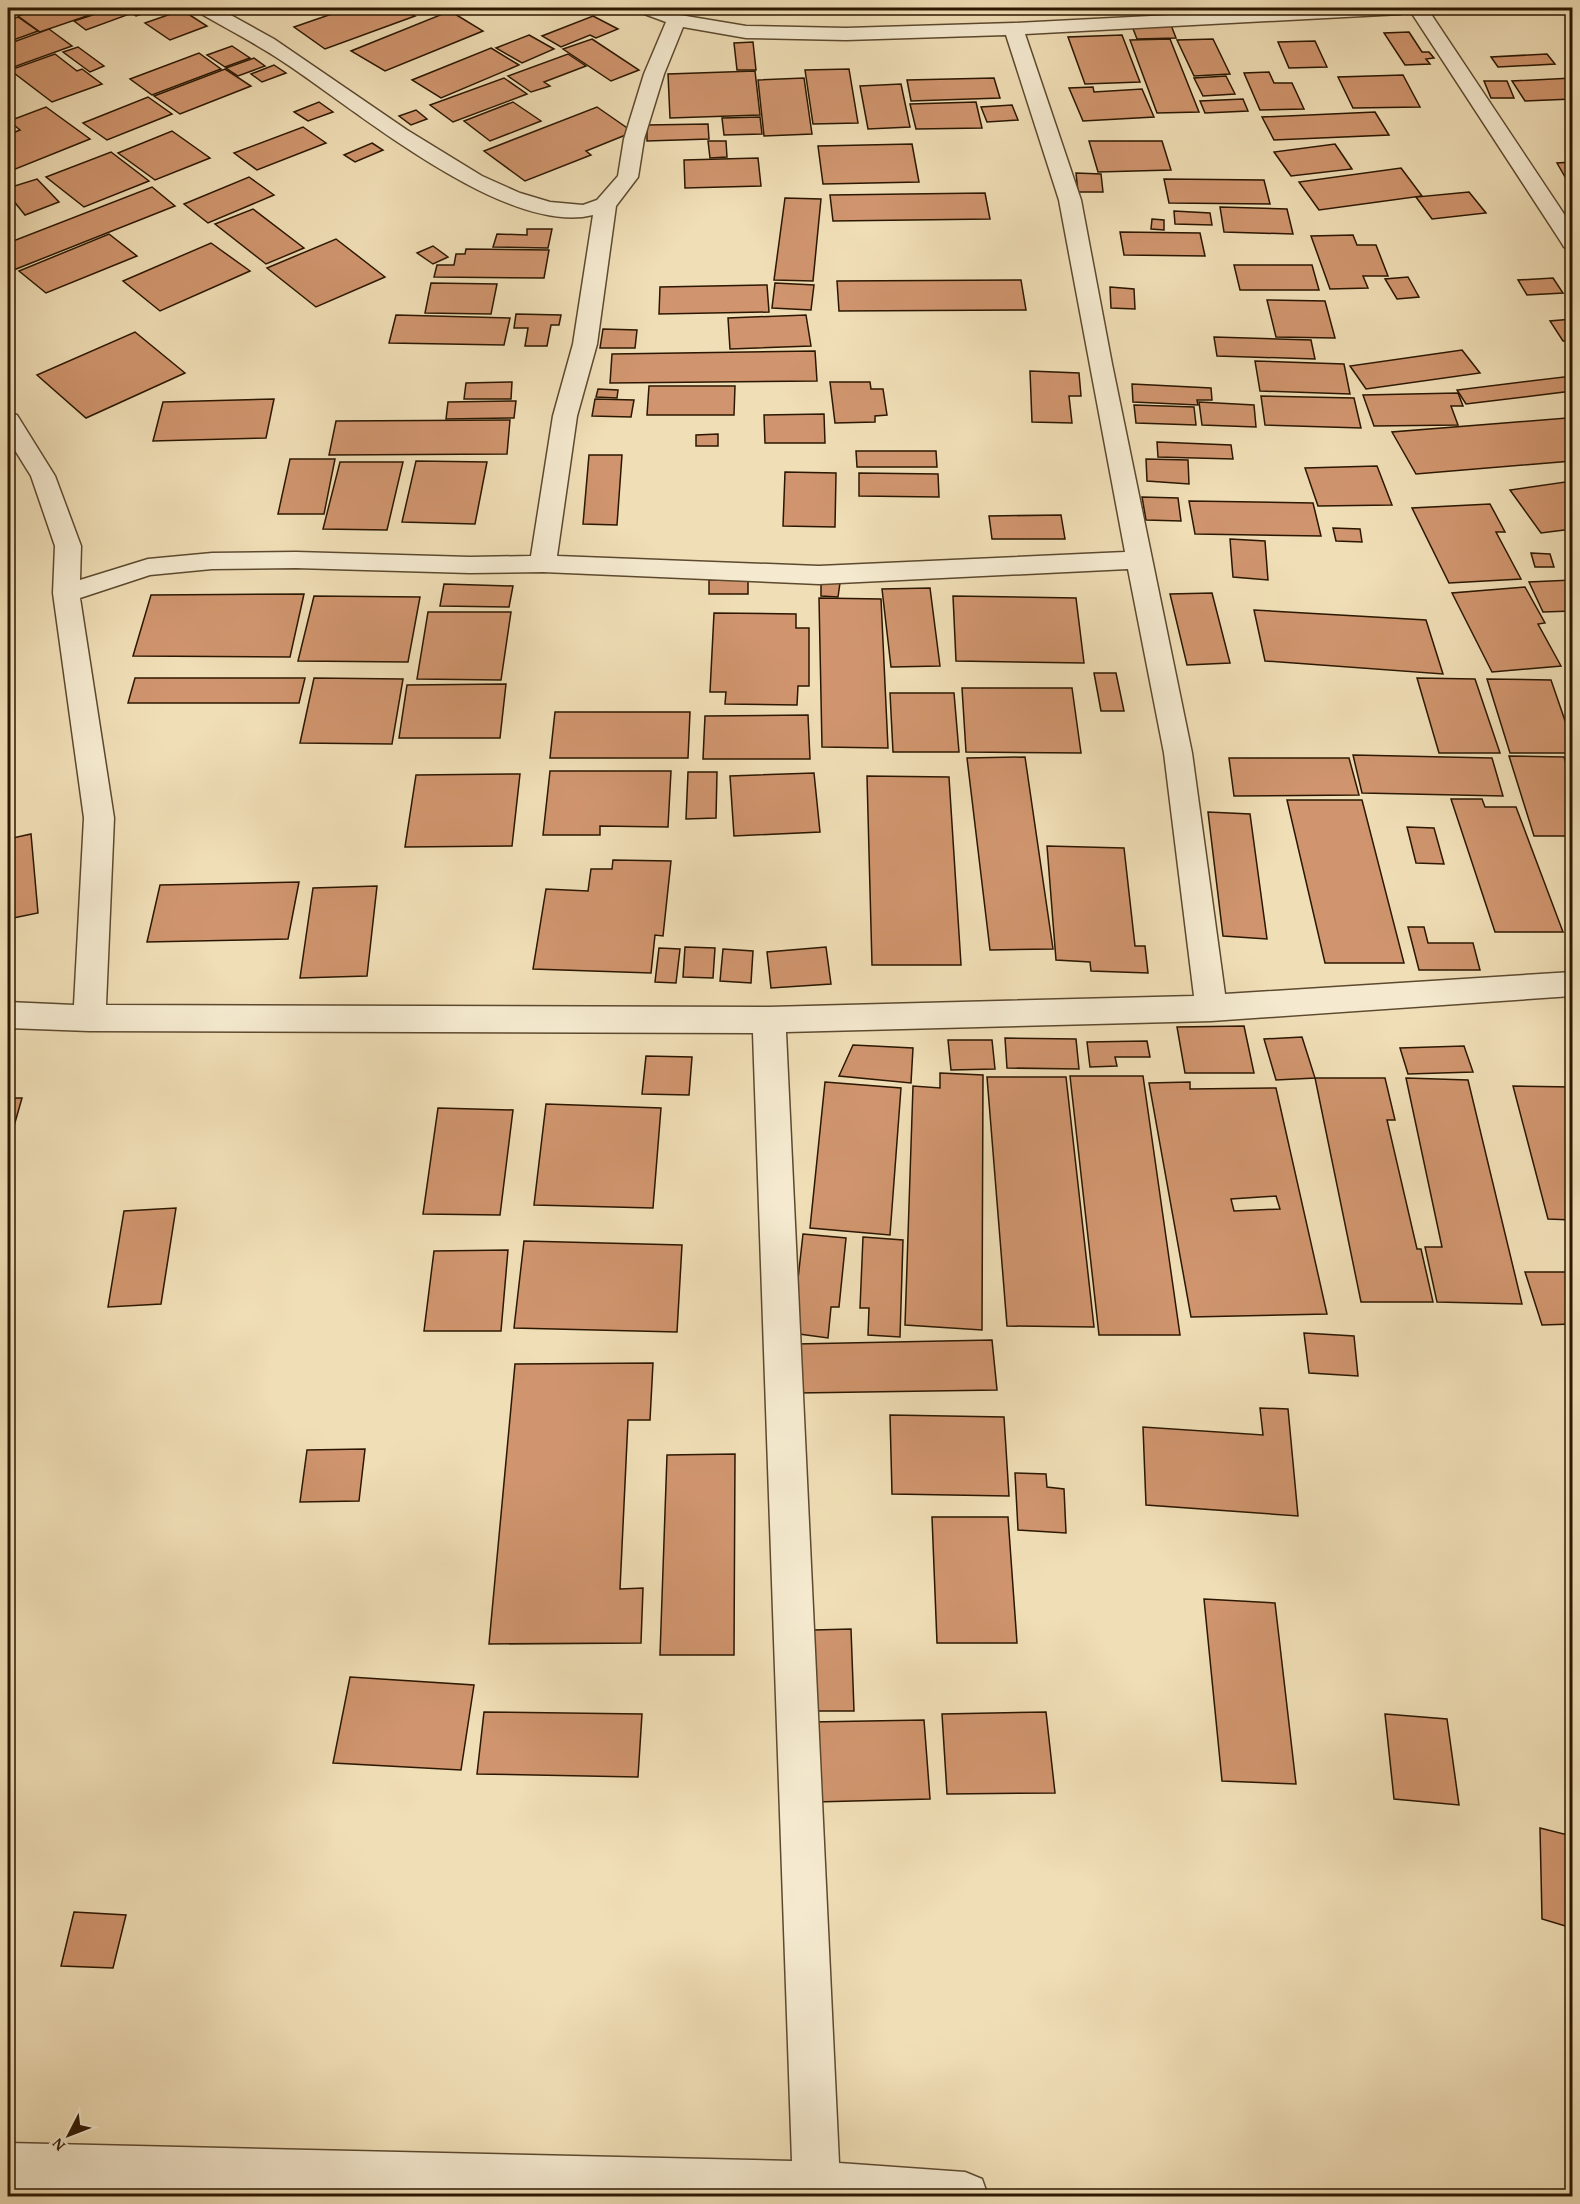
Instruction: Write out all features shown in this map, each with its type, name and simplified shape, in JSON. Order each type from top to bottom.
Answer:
[{"type":"street","points":[[205,8],[301,64],[442,161],[507,196],[557,208],[584,211],[605,205]]},
{"type":"street","points":[[646,8],[676,20],[746,32],[846,34],[1014,29],[1401,8]]},
{"type":"street","points":[[1164,8],[1190,20]]},
{"type":"street","points":[[1418,8],[1572,242]]},
{"type":"street","points":[[543,564],[565,416],[585,344],[605,205],[628,177],[634,139],[663,49],[676,20]]},
{"type":"street","points":[[1014,29],[1070,200],[1100,364],[1178,753],[1211,1008]]},
{"type":"street","points":[[8,420],[44,476],[68,546],[66,593],[99,818],[89,1018]]},
{"type":"street","points":[[66,593],[148,567],[212,561],[543,564],[819,575],[1141,560]]},
{"type":"street","points":[[8,1015],[89,1018],[769,1020],[1211,1008],[1572,984]]},
{"type":"street","points":[[769,1020],[816,2185]]},
{"type":"street","points":[[25,2177],[816,2185],[965,2196]]},
{"type":"building","points":[[43,8],[110,8],[40,32],[18,16]]},
{"type":"building","points":[[114,8],[160,8],[136,16],[132,13],[86,30],[74,21]]},
{"type":"building","points":[[349,8],[401,8],[415,16],[325,49],[294,27]]},
{"type":"building","points":[[986,8],[1103,8],[1104,10],[987,11]]},
{"type":"building","points":[[182,10],[207,26],[170,40],[145,23]]},
{"type":"building","points":[[450,11],[483,31],[385,71],[351,51]]},
{"type":"building","points":[[593,16],[618,29],[596,38],[590,35],[561,47],[542,36]]},
{"type":"building","points":[[18,17],[38,31],[8,42],[8,20]]},
{"type":"building","points":[[1171,25],[1176,38],[1137,39],[1132,26]]},
{"type":"building","points":[[49,29],[72,46],[11,68],[8,65],[8,44]]},
{"type":"building","points":[[1409,32],[1422,52],[1429,52],[1434,58],[1426,59],[1430,64],[1405,65],[1384,33]]},
{"type":"building","points":[[529,35],[554,49],[522,63],[496,48]]},
{"type":"building","points":[[1122,35],[1140,82],[1085,84],[1068,37]]},
{"type":"building","points":[[592,39],[639,70],[611,81],[563,49]]},
{"type":"building","points":[[1170,39],[1199,112],[1157,113],[1130,40]]},
{"type":"building","points":[[1213,39],[1230,74],[1194,76],[1177,40]]},
{"type":"building","points":[[1315,41],[1327,67],[1289,68],[1278,42]]},
{"type":"building","points":[[753,42],[756,70],[737,70],[734,43]]},
{"type":"building","points":[[232,46],[250,58],[225,67],[207,55]]},
{"type":"building","points":[[78,47],[104,66],[90,72],[63,52]]},
{"type":"building","points":[[491,48],[519,65],[441,98],[412,80]]},
{"type":"building","points":[[199,53],[221,69],[152,95],[130,79]]},
{"type":"building","points":[[55,54],[77,71],[82,69],[102,84],[52,102],[10,70]]},
{"type":"building","points":[[568,54],[586,66],[544,82],[550,86],[531,92],[508,76]]},
{"type":"building","points":[[1547,54],[1555,64],[1498,67],[1491,57]]},
{"type":"building","points":[[254,58],[265,66],[238,76],[226,68]]},
{"type":"building","points":[[274,65],[286,73],[262,82],[251,74]]},
{"type":"building","points":[[225,69],[251,86],[180,114],[154,96]]},
{"type":"building","points":[[849,69],[858,123],[813,124],[805,70]]},
{"type":"building","points":[[755,71],[760,115],[670,118],[668,74]]},
{"type":"building","points":[[1269,72],[1274,83],[1292,83],[1304,109],[1260,110],[1244,73]]},
{"type":"building","points":[[1403,75],[1420,107],[1353,108],[1338,77]]},
{"type":"building","points":[[1226,76],[1235,94],[1203,96],[1194,78]]},
{"type":"building","points":[[504,78],[527,94],[453,122],[430,105]]},
{"type":"building","points":[[804,78],[812,134],[764,136],[758,80]]},
{"type":"building","points":[[994,78],[1000,98],[911,101],[907,80]]},
{"type":"building","points":[[1572,78],[1572,99],[1525,101],[1512,81]]},
{"type":"building","points":[[1484,81],[1507,81],[1514,98],[1491,98]]},
{"type":"building","points":[[901,84],[910,127],[868,129],[860,86]]},
{"type":"building","points":[[1093,87],[1094,92],[1142,89],[1154,117],[1083,121],[1069,88]]},
{"type":"building","points":[[148,97],[172,114],[107,140],[83,123]]},
{"type":"building","points":[[1243,99],[1248,111],[1205,113],[1200,101]]},
{"type":"building","points":[[319,102],[333,112],[308,121],[294,112]]},
{"type":"building","points":[[513,102],[541,121],[490,141],[464,121]]},
{"type":"building","points":[[976,102],[982,128],[916,129],[910,104]]},
{"type":"building","points":[[1012,105],[1018,120],[987,122],[981,107]]},
{"type":"building","points":[[46,107],[90,139],[8,172],[8,135],[20,130],[9,121]]},
{"type":"building","points":[[597,107],[633,132],[586,151],[591,155],[525,181],[484,151]]},
{"type":"building","points":[[416,110],[427,119],[411,125],[399,116]]},
{"type":"building","points":[[1375,112],[1389,135],[1274,140],[1262,117]]},
{"type":"building","points":[[760,117],[762,134],[724,135],[722,118]]},
{"type":"building","points":[[708,124],[709,139],[647,141],[647,125]]},
{"type":"building","points":[[303,127],[326,143],[257,170],[234,153]]},
{"type":"building","points":[[172,131],[210,158],[155,180],[118,153]]},
{"type":"building","points":[[708,141],[726,141],[727,157],[710,158]]},
{"type":"building","points":[[1089,141],[1162,141],[1171,170],[1098,172]]},
{"type":"building","points":[[372,143],[383,150],[355,162],[344,155]]},
{"type":"building","points":[[912,144],[919,182],[823,184],[818,146]]},
{"type":"building","points":[[1335,144],[1352,169],[1291,176],[1274,152]]},
{"type":"building","points":[[111,152],[149,181],[84,207],[46,177]]},
{"type":"building","points":[[758,158],[761,186],[685,188],[684,160]]},
{"type":"building","points":[[1572,162],[1572,189],[1557,163]]},
{"type":"building","points":[[1401,168],[1422,196],[1319,210],[1299,182]]},
{"type":"building","points":[[1076,173],[1101,174],[1103,192],[1078,192]]},
{"type":"building","points":[[249,177],[274,195],[208,223],[184,204]]},
{"type":"building","points":[[37,179],[59,202],[25,215],[8,194],[8,188]]},
{"type":"building","points":[[1164,179],[1264,180],[1270,204],[1169,203]]},
{"type":"building","points":[[152,187],[175,206],[11,271],[8,268],[8,243]]},
{"type":"building","points":[[1469,192],[1486,213],[1432,219],[1416,197]]},
{"type":"building","points":[[985,193],[990,219],[833,221],[830,195]]},
{"type":"building","points":[[785,198],[821,199],[813,281],[774,280]]},
{"type":"building","points":[[1220,207],[1287,209],[1293,234],[1224,232]]},
{"type":"building","points":[[253,209],[304,248],[266,264],[215,224]]},
{"type":"building","points":[[1174,211],[1210,213],[1212,225],[1175,224]]},
{"type":"building","points":[[1152,219],[1164,220],[1164,230],[1151,229]]},
{"type":"building","points":[[527,229],[552,229],[548,248],[493,247],[497,234],[527,235]]},
{"type":"building","points":[[1120,232],[1200,233],[1205,256],[1124,255]]},
{"type":"building","points":[[109,234],[137,256],[46,293],[19,271]]},
{"type":"building","points":[[1353,235],[1357,245],[1376,245],[1388,276],[1363,276],[1368,288],[1330,289],[1311,236]]},
{"type":"building","points":[[336,239],[385,277],[316,307],[267,268]]},
{"type":"building","points":[[211,243],[250,271],[160,311],[123,281]]},
{"type":"building","points":[[433,246],[448,257],[433,264],[417,253]]},
{"type":"building","points":[[466,249],[549,250],[544,278],[434,277],[437,265],[454,265],[456,254],[465,254]]},
{"type":"building","points":[[1234,265],[1312,265],[1319,290],[1240,290]]},
{"type":"building","points":[[1408,277],[1419,297],[1397,299],[1385,279]]},
{"type":"building","points":[[1553,278],[1563,293],[1527,295],[1518,280]]},
{"type":"building","points":[[1021,280],[1026,310],[839,311],[837,281]]},
{"type":"building","points":[[431,283],[497,284],[491,314],[425,313]]},
{"type":"building","points":[[775,283],[814,285],[811,310],[772,308]]},
{"type":"building","points":[[767,285],[769,312],[659,314],[660,287]]},
{"type":"building","points":[[1110,287],[1134,289],[1135,309],[1111,308]]},
{"type":"building","points":[[1267,300],[1325,301],[1335,338],[1276,337]]},
{"type":"building","points":[[516,314],[561,315],[559,325],[551,325],[547,346],[525,346],[528,328],[514,328]]},
{"type":"building","points":[[396,315],[510,318],[504,345],[389,343]]},
{"type":"building","points":[[806,315],[811,346],[730,349],[728,318]]},
{"type":"building","points":[[1572,319],[1572,341],[1563,341],[1550,321]]},
{"type":"building","points":[[603,329],[637,330],[635,348],[600,348]]},
{"type":"building","points":[[135,332],[185,373],[86,418],[37,375]]},
{"type":"building","points":[[1214,337],[1311,340],[1315,359],[1217,356]]},
{"type":"building","points":[[1462,350],[1480,373],[1366,389],[1350,366]]},
{"type":"building","points":[[815,351],[817,381],[610,383],[612,354]]},
{"type":"building","points":[[1255,361],[1344,364],[1350,394],[1260,391]]},
{"type":"building","points":[[1030,371],[1079,373],[1081,396],[1069,396],[1072,423],[1032,422]]},
{"type":"building","points":[[1572,376],[1572,391],[1466,404],[1457,390]]},
{"type":"building","points":[[512,382],[511,399],[464,399],[466,383]]},
{"type":"building","points":[[830,382],[870,382],[871,389],[883,389],[887,415],[875,416],[875,422],[835,423]]},
{"type":"building","points":[[1132,384],[1211,388],[1212,400],[1197,400],[1198,405],[1133,402]]},
{"type":"building","points":[[649,386],[735,386],[734,415],[647,415]]},
{"type":"building","points":[[598,389],[618,390],[617,398],[596,397]]},
{"type":"building","points":[[1458,393],[1463,406],[1451,406],[1458,425],[1374,426],[1363,395]]},
{"type":"building","points":[[1261,396],[1354,398],[1361,428],[1265,425]]},
{"type":"building","points":[[274,399],[266,438],[153,441],[163,402]]},
{"type":"building","points":[[595,399],[634,400],[631,417],[592,416]]},
{"type":"building","points":[[516,401],[514,418],[446,419],[448,402]]},
{"type":"building","points":[[1199,402],[1254,405],[1256,427],[1202,425]]},
{"type":"building","points":[[1134,405],[1194,407],[1196,425],[1136,423]]},
{"type":"building","points":[[824,414],[825,443],[765,443],[764,415]]},
{"type":"building","points":[[1567,418],[1572,426],[1572,461],[1416,474],[1392,432]]},
{"type":"building","points":[[510,420],[507,454],[329,455],[336,421]]},
{"type":"building","points":[[718,434],[718,446],[696,446],[696,435]]},
{"type":"building","points":[[1157,442],[1231,445],[1233,459],[1158,457]]},
{"type":"building","points":[[856,451],[936,451],[937,467],[857,467]]},
{"type":"building","points":[[589,455],[622,455],[617,525],[583,524]]},
{"type":"building","points":[[290,459],[335,459],[324,514],[278,514]]},
{"type":"building","points":[[1146,459],[1188,460],[1189,484],[1147,481]]},
{"type":"building","points":[[416,461],[487,462],[475,524],[402,522]]},
{"type":"building","points":[[340,462],[403,462],[387,530],[323,529]]},
{"type":"building","points":[[1377,466],[1392,505],[1318,506],[1305,468]]},
{"type":"building","points":[[785,472],[836,473],[835,527],[783,526]]},
{"type":"building","points":[[859,473],[938,474],[939,497],[859,496]]},
{"type":"building","points":[[1572,481],[1572,529],[1541,533],[1510,490]]},
{"type":"building","points":[[1142,497],[1178,498],[1181,521],[1146,520]]},
{"type":"building","points":[[1189,501],[1313,503],[1321,536],[1195,534]]},
{"type":"building","points":[[1490,504],[1505,532],[1496,532],[1521,579],[1449,583],[1412,508]]},
{"type":"building","points":[[1061,515],[1065,539],[992,539],[989,516]]},
{"type":"building","points":[[1333,528],[1360,529],[1362,542],[1336,541]]},
{"type":"building","points":[[1230,539],[1265,541],[1268,580],[1233,577]]},
{"type":"building","points":[[1531,553],[1550,554],[1554,567],[1535,567]]},
{"type":"building","points":[[748,579],[748,594],[709,594],[709,580]]},
{"type":"building","points":[[1572,580],[1572,611],[1543,612],[1529,582]]},
{"type":"building","points":[[821,582],[840,583],[838,597],[821,596]]},
{"type":"building","points":[[444,584],[513,586],[509,607],[440,606]]},
{"type":"building","points":[[1525,587],[1545,623],[1538,624],[1561,666],[1492,672],[1452,593]]},
{"type":"building","points":[[930,588],[940,666],[891,667],[882,589]]},
{"type":"building","points":[[1212,593],[1230,663],[1187,665],[1170,594]]},
{"type":"building","points":[[304,594],[290,657],[133,656],[151,595]]},
{"type":"building","points":[[314,596],[420,597],[408,662],[298,661]]},
{"type":"building","points":[[953,596],[1076,598],[1084,663],[956,661]]},
{"type":"building","points":[[819,598],[881,599],[888,748],[822,747]]},
{"type":"building","points":[[1254,610],[1426,620],[1443,674],[1265,661]]},
{"type":"building","points":[[428,612],[511,612],[501,680],[417,679]]},
{"type":"building","points":[[714,613],[796,614],[796,628],[809,628],[809,686],[798,686],[797,705],[725,704],[726,692],[710,692]]},
{"type":"building","points":[[1094,673],[1116,673],[1124,711],[1101,711]]},
{"type":"building","points":[[135,678],[305,678],[299,703],[128,703]]},
{"type":"building","points":[[314,678],[403,679],[392,744],[300,743]]},
{"type":"building","points":[[1417,678],[1475,679],[1500,753],[1439,753]]},
{"type":"building","points":[[1487,679],[1551,680],[1572,741],[1572,745],[1569,745],[1571,753],[1510,753]]},
{"type":"building","points":[[506,684],[500,738],[399,738],[407,685]]},
{"type":"building","points":[[962,688],[1072,688],[1081,753],[966,752]]},
{"type":"building","points":[[890,693],[954,693],[959,752],[893,752]]},
{"type":"building","points":[[555,712],[690,712],[688,758],[550,758]]},
{"type":"building","points":[[808,715],[810,759],[703,759],[705,716]]},
{"type":"building","points":[[1353,755],[1492,758],[1503,796],[1362,793]]},
{"type":"building","points":[[1509,756],[1564,757],[1572,783],[1572,836],[1534,836]]},
{"type":"building","points":[[1025,757],[1053,949],[990,950],[967,758]]},
{"type":"building","points":[[1229,758],[1349,758],[1359,795],[1234,796]]},
{"type":"building","points":[[550,771],[671,771],[668,827],[600,826],[600,835],[543,835]]},
{"type":"building","points":[[688,772],[717,772],[716,818],[686,819]]},
{"type":"building","points":[[814,773],[820,832],[734,836],[730,776]]},
{"type":"building","points":[[520,774],[512,846],[405,847],[416,775]]},
{"type":"building","points":[[867,776],[949,777],[961,965],[872,965]]},
{"type":"building","points":[[1451,799],[1482,799],[1485,807],[1516,807],[1563,932],[1495,932]]},
{"type":"building","points":[[1287,800],[1362,800],[1404,963],[1325,963]]},
{"type":"building","points":[[1208,812],[1250,814],[1267,939],[1223,936]]},
{"type":"building","points":[[1407,827],[1434,828],[1444,864],[1416,863]]},
{"type":"building","points":[[31,834],[38,913],[8,919],[8,839]]},
{"type":"building","points":[[1047,846],[1124,848],[1135,946],[1145,946],[1148,973],[1091,971],[1090,962],[1056,960]]},
{"type":"building","points":[[613,860],[671,861],[663,936],[655,935],[651,973],[533,969],[546,889],[588,891],[591,869],[612,869]]},
{"type":"building","points":[[299,882],[288,939],[147,942],[160,885]]},
{"type":"building","points":[[377,886],[367,976],[300,978],[313,888]]},
{"type":"building","points":[[1408,927],[1424,927],[1428,943],[1473,943],[1480,970],[1419,970]]},
{"type":"building","points":[[685,947],[715,948],[713,978],[683,977]]},
{"type":"building","points":[[826,947],[831,984],[771,988],[767,952]]},
{"type":"building","points":[[659,948],[680,949],[676,983],[655,982]]},
{"type":"building","points":[[723,949],[753,951],[751,983],[720,981]]},
{"type":"building","points":[[1244,1026],[1254,1073],[1185,1073],[1177,1027]]},
{"type":"building","points":[[1302,1037],[1315,1078],[1276,1080],[1264,1039]]},
{"type":"building","points":[[1005,1038],[1076,1039],[1079,1069],[1007,1068]]},
{"type":"building","points":[[948,1040],[992,1040],[995,1069],[951,1070]]},
{"type":"building","points":[[1147,1041],[1150,1057],[1115,1057],[1117,1066],[1090,1067],[1087,1042]]},
{"type":"building","points":[[853,1045],[913,1048],[911,1083],[839,1076]]},
{"type":"building","points":[[1464,1046],[1473,1072],[1408,1074],[1400,1048]]},
{"type":"building","points":[[646,1056],[692,1057],[689,1095],[642,1094]]},
{"type":"building","points":[[940,1073],[983,1075],[982,1330],[905,1325],[913,1086],[940,1088]]},
{"type":"building","points":[[1070,1076],[1143,1076],[1180,1335],[1099,1335]]},
{"type":"building","points":[[987,1077],[1066,1077],[1094,1327],[1007,1326]]},
{"type":"building","points":[[1315,1078],[1385,1078],[1395,1120],[1387,1120],[1417,1249],[1421,1249],[1433,1302],[1361,1302]]},
{"type":"building","points":[[1406,1078],[1468,1080],[1522,1304],[1437,1302],[1425,1247],[1442,1247]]},
{"type":"building","points":[[825,1082],[901,1088],[890,1235],[810,1228]]},
{"type":"building","points":[[1190,1082],[1190,1089],[1276,1088],[1327,1314],[1191,1317],[1149,1083]],"holes":[[[1276,1196],[1280,1209],[1234,1211],[1231,1199]]]},
{"type":"building","points":[[1513,1086],[1572,1087],[1572,1220],[1548,1219]]},
{"type":"building","points":[[8,1098],[22,1098],[8,1147]]},
{"type":"building","points":[[546,1104],[661,1108],[653,1208],[534,1205]]},
{"type":"building","points":[[438,1108],[513,1110],[500,1215],[423,1214]]},
{"type":"building","points":[[176,1208],[161,1304],[108,1307],[124,1211]]},
{"type":"building","points":[[803,1234],[846,1238],[839,1307],[831,1307],[828,1338],[792,1333]]},
{"type":"building","points":[[863,1237],[903,1240],[900,1337],[868,1335],[869,1308],[860,1308]]},
{"type":"building","points":[[524,1241],[682,1245],[677,1332],[514,1328]]},
{"type":"building","points":[[508,1250],[501,1331],[424,1331],[434,1251]]},
{"type":"building","points":[[1525,1272],[1572,1272],[1572,1324],[1542,1325]]},
{"type":"building","points":[[1304,1333],[1354,1336],[1358,1376],[1309,1373]]},
{"type":"building","points":[[992,1340],[997,1390],[798,1393],[796,1344]]},
{"type":"building","points":[[653,1363],[650,1420],[628,1420],[620,1589],[643,1588],[641,1643],[489,1644],[515,1364]]},
{"type":"building","points":[[1260,1408],[1288,1409],[1298,1516],[1146,1505],[1143,1427],[1263,1435]]},
{"type":"building","points":[[890,1415],[1004,1417],[1009,1496],[892,1494]]},
{"type":"building","points":[[365,1449],[359,1501],[300,1502],[307,1450]]},
{"type":"building","points":[[735,1454],[734,1655],[660,1655],[667,1455]]},
{"type":"building","points":[[1015,1473],[1046,1474],[1047,1487],[1064,1489],[1066,1533],[1018,1530]]},
{"type":"building","points":[[932,1517],[1008,1517],[1017,1643],[937,1643]]},
{"type":"building","points":[[1204,1599],[1275,1603],[1296,1784],[1222,1781]]},
{"type":"building","points":[[851,1629],[854,1711],[815,1711],[814,1630]]},
{"type":"building","points":[[350,1677],[474,1685],[461,1770],[333,1763]]},
{"type":"building","points":[[484,1712],[642,1714],[638,1777],[477,1774]]},
{"type":"building","points":[[1046,1712],[1055,1793],[947,1794],[942,1714]]},
{"type":"building","points":[[1385,1714],[1447,1719],[1459,1805],[1394,1799]]},
{"type":"building","points":[[924,1720],[930,1799],[815,1802],[812,1722]]},
{"type":"building","points":[[1540,1828],[1572,1836],[1572,1928],[1542,1919]]},
{"type":"building","points":[[74,1912],[126,1915],[113,1968],[61,1966]]}]
